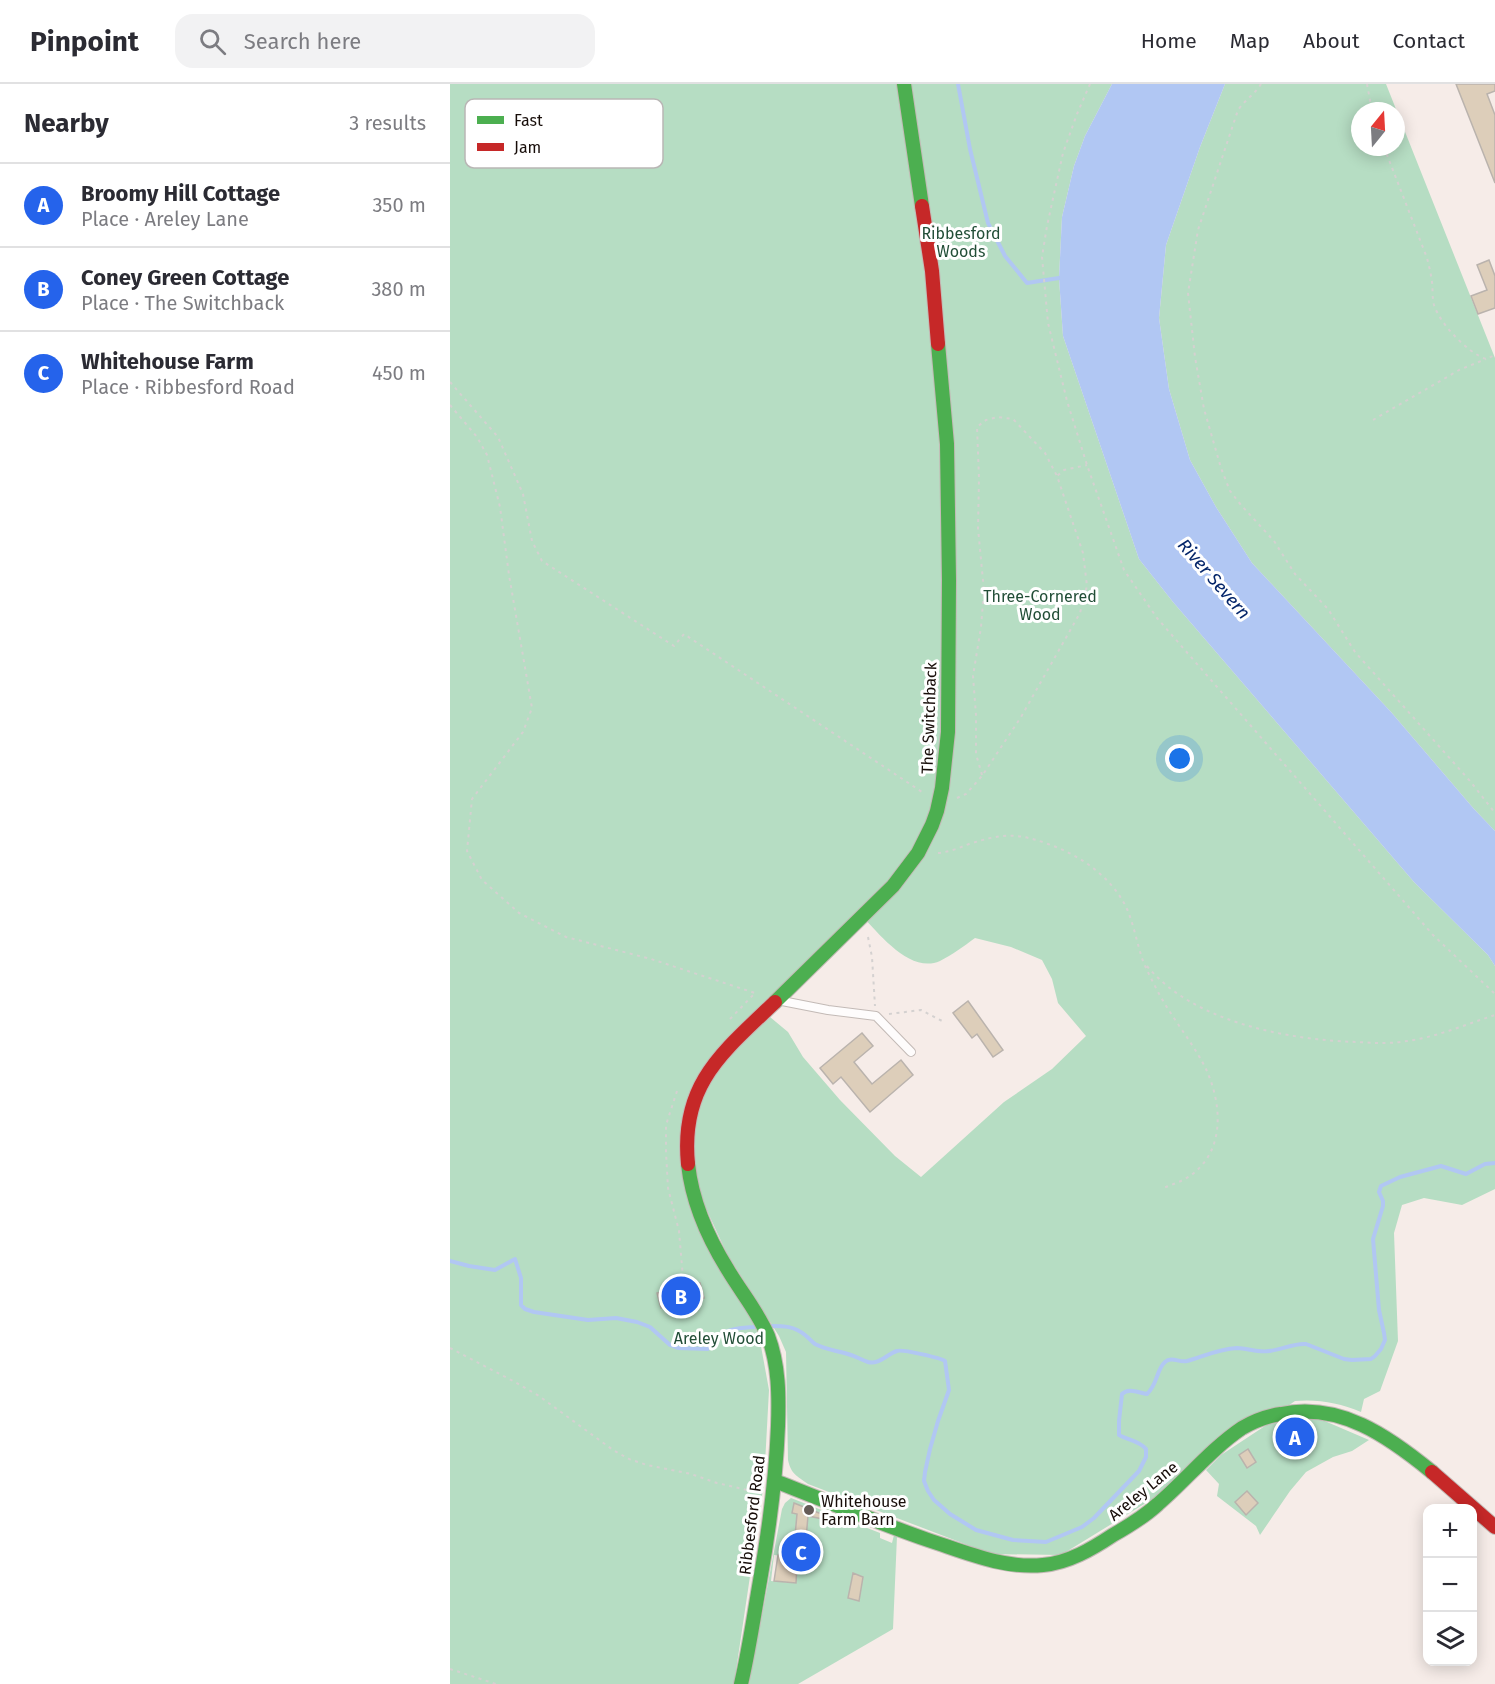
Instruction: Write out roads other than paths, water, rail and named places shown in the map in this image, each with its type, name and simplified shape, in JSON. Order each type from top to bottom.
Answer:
[{"type":"main road","name":"The Switchback","points":[[759,1316],[719,1256],[693,1190],[688,1166],[686,1137],[693,1102],[705,1077],[727,1048],[893,886],[918,853],[932,825],[945,772],[948,732],[949,580],[947,444],[932,271],[904,84]]},
{"type":"main road","name":"Ribbesford Road","points":[[741,1684],[749,1650],[775,1481],[778,1404],[776,1371],[772,1349],[759,1316]]},
{"type":"main road","name":"Areley Lane","points":[[775,1481],[891,1527],[970,1555],[1003,1563],[1041,1565],[1058,1563],[1093,1547],[1143,1516],[1226,1440],[1250,1423],[1284,1413],[1317,1412],[1334,1414],[1359,1424],[1391,1442],[1431,1470],[1495,1527]]},
{"type":"lane","points":[[777,1000],[876,1016],[911,1052]]},
{"type":"water","name":"River Severn","points":[[1112,84],[1225,84],[1166,245],[1159,318],[1169,389],[1190,460],[1216,507],[1252,563],[1391,712],[1495,831],[1495,966],[1488,955],[1414,882],[1173,602],[1139,559],[1063,336],[1059,278],[1062,217],[1074,166],[1085,136]]},
{"type":"waterway","points":[[958,84],[970,149],[988,223],[1005,256],[1027,283],[1059,278]]},
{"type":"waterway","points":[[771,1326],[793,1328],[819,1346],[872,1363],[897,1351],[921,1354],[945,1361],[949,1390],[938,1421],[925,1472],[924,1481],[928,1491],[934,1500],[950,1514],[976,1530],[1013,1540],[1046,1542],[1082,1527],[1094,1518],[1139,1471],[1146,1457],[1146,1449],[1137,1442],[1119,1435],[1122,1394],[1131,1391],[1147,1394],[1162,1365],[1168,1360],[1187,1361],[1230,1349],[1265,1351],[1301,1344],[1344,1359],[1371,1359],[1375,1356],[1385,1340],[1379,1310],[1373,1239],[1383,1206],[1379,1192],[1381,1186],[1400,1177],[1441,1166],[1466,1174],[1485,1164],[1495,1163]]},
{"type":"waterway","points":[[450,1261],[495,1270],[515,1259],[521,1278],[521,1305],[525,1309],[588,1320],[616,1318],[637,1322],[650,1327],[670,1345],[678,1348],[708,1349],[725,1332],[754,1327]]},
{"type":"place","name":"Coney Green Cottage","points":[[681,1296]]},
{"type":"place","name":"Broomy Hill Cottage","points":[[1295,1437]]},
{"type":"place","name":"Whitehouse Farm Barn","points":[[809,1510]]},
{"type":"place","name":"Whitehouse Farm","points":[[801,1552]]},
{"type":"park label","name":"Ribbesford Woods","points":[[961,242]]},
{"type":"park label","name":"Three-Cornered Wood","points":[[1040,605]]},
{"type":"park label","name":"Areley Wood","points":[[719,1338]]}]
